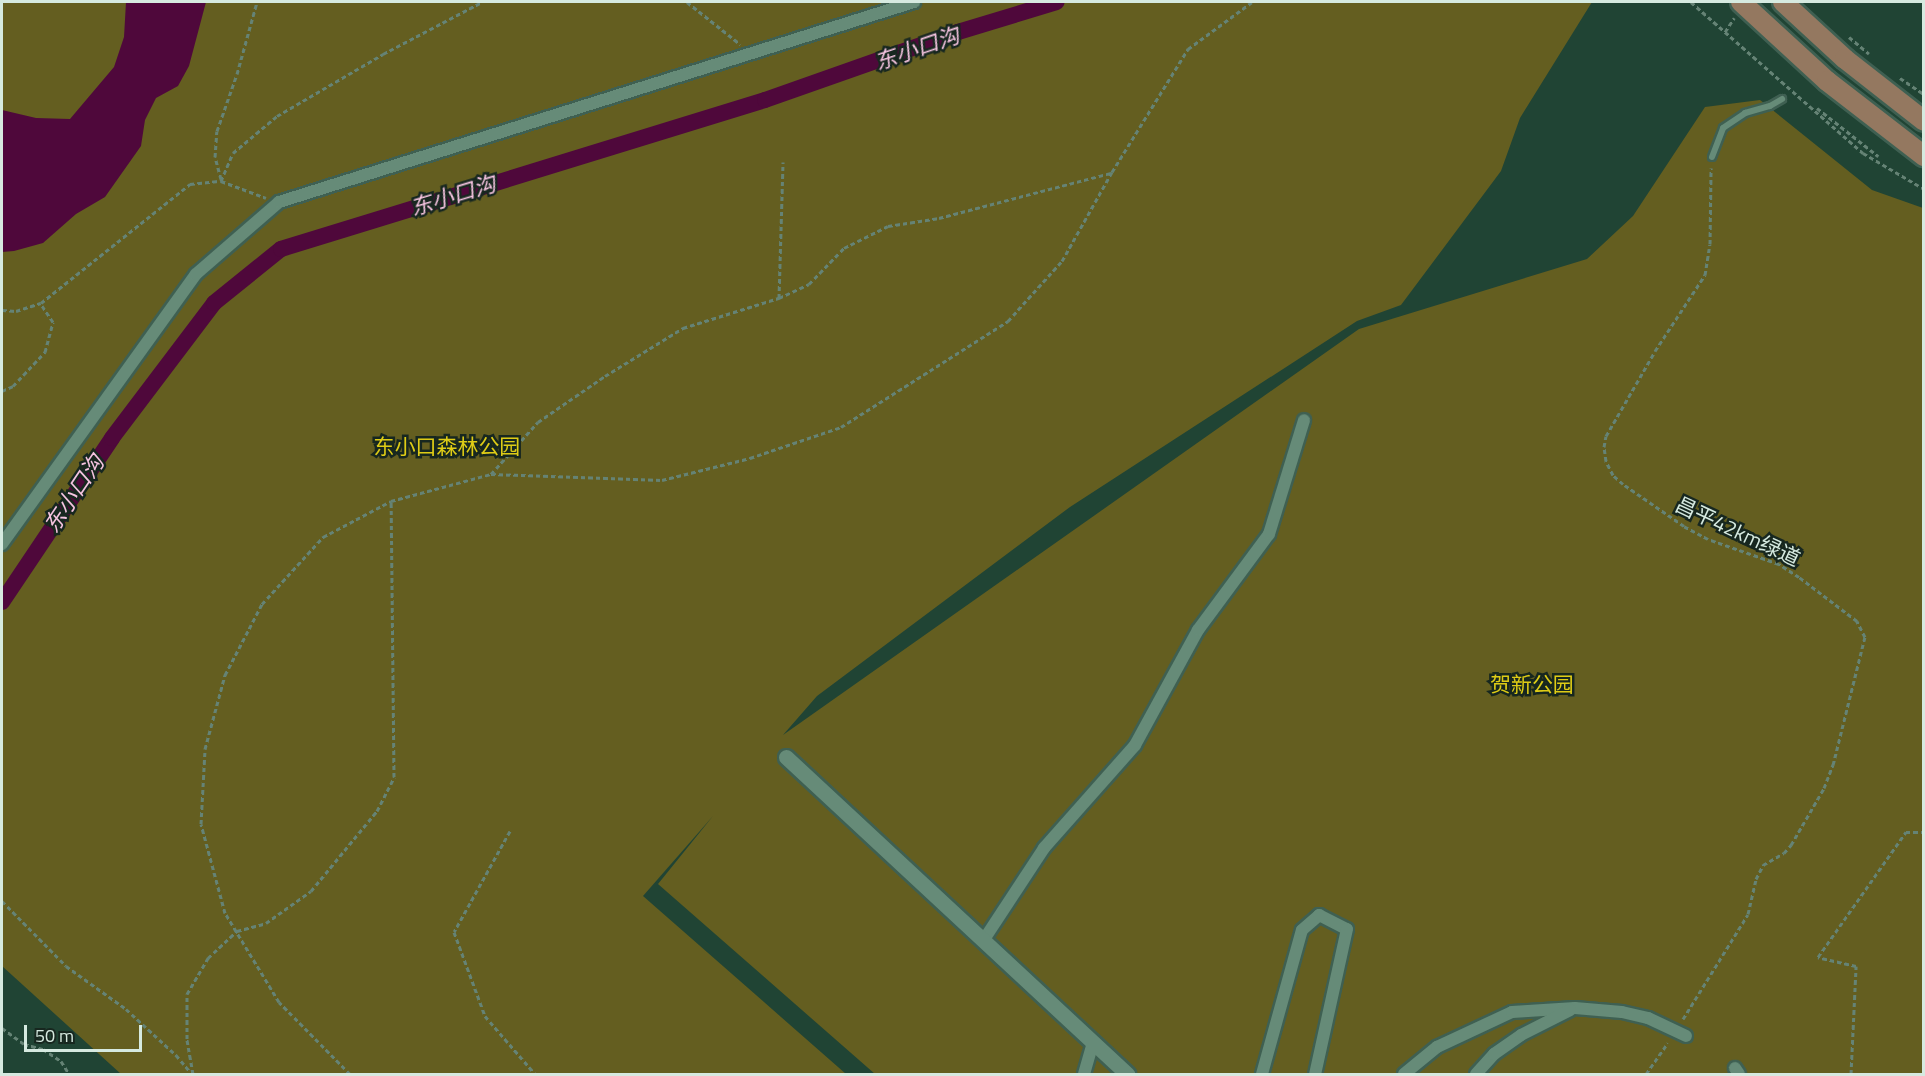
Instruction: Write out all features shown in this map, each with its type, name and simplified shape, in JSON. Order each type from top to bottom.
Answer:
[{"type":"main road","points":[[1741,2],[1820,75],[1921,150]]},
{"type":"main road","points":[[1783,2],[1845,59],[1923,121]]},
{"type":"street","points":[[2,544],[196,274],[279,202],[914,2]]},
{"type":"street","points":[[983,941],[1044,848],[1135,745],[1198,630],[1269,534],[1304,420]]},
{"type":"street","points":[[786,758],[1127,1074]]},
{"type":"street","points":[[1262,1074],[1302,930],[1319,915],[1347,929],[1314,1074]]},
{"type":"street","points":[[1476,1074],[1494,1054],[1521,1035],[1575,1008]]},
{"type":"street","points":[[1404,1074],[1437,1047],[1512,1012],[1575,1008],[1622,1012],[1648,1018],[1681,1033]]},
{"type":"street","points":[[1084,1074],[1093,1043]]},
{"type":"lane","points":[[1712,157],[1723,128],[1745,113],[1770,106],[1782,99]]},
{"type":"path","points":[[221,181],[215,157],[217,131],[237,74],[257,2]]},
{"type":"path","points":[[221,181],[233,153],[277,116],[383,54],[482,2]]},
{"type":"path","points":[[687,2],[750,53]]},
{"type":"path","points":[[350,1074],[279,1002],[225,913],[201,824],[205,749],[225,675],[262,604],[323,537],[391,501],[491,474],[662,480],[750,458],[841,427],[1008,321],[1062,261],[1112,172],[1188,49],[1252,2]]},
{"type":"path","points":[[1691,2],[1863,153],[1923,189]]},
{"type":"path","points":[[1842,31],[1875,58]]},
{"type":"path","points":[[1892,72],[1923,94]]},
{"type":"path","points":[[1817,108],[1878,156]]},
{"type":"path","name":"昌平42km绿道","points":[[1646,1074],[1681,1033],[1748,914],[1762,865],[1784,853],[1791,845],[1824,788],[1833,765],[1865,637],[1857,621],[1799,577],[1779,564],[1708,539],[1684,526],[1623,484],[1613,475],[1606,461],[1604,447],[1606,436],[1655,351],[1705,275],[1710,244],[1712,157]]},
{"type":"path","points":[[779,298],[783,162]]},
{"type":"path","points":[[491,474],[538,422],[604,376],[683,328],[779,298],[809,284],[844,248],[888,226],[939,218],[1112,172]]},
{"type":"path","points":[[2,310],[16,311],[41,303],[190,184],[221,181],[279,202]]},
{"type":"path","points":[[2,391],[13,386],[45,352],[53,322],[41,303]]},
{"type":"path","points":[[193,1074],[187,1039],[187,994],[208,957],[237,931],[266,923],[310,891],[377,811],[394,777],[391,501]]},
{"type":"path","points":[[510,831],[454,932],[485,1017],[534,1074]]},
{"type":"path","points":[[1851,1074],[1856,966],[1818,957],[1906,832],[1923,832]]},
{"type":"path","points":[[2,902],[66,966],[126,1009],[193,1074]]},
{"type":"path","points":[[2,1028],[24,1044],[43,1049],[61,1061],[69,1074]]},
{"type":"green space","points":[[2,2],[1592,2],[1520,118],[1501,171],[1401,305],[1357,321],[1070,507],[817,696],[783,735],[1359,329],[1587,259],[1633,216],[1705,107],[1760,100],[1872,190],[1923,208],[1923,1074],[875,1074],[658,884],[713,816],[643,896],[846,1074],[121,1074],[2,966]]},
{"type":"shaded area","points":[[126,2],[206,2],[189,66],[178,86],[156,98],[145,120],[141,146],[105,197],[76,214],[43,243],[2,252],[2,110],[36,118],[70,119],[114,67],[124,37]]},
{"type":"waterway","name":"东小口沟","points":[[2,602],[112,438],[214,303],[281,249],[765,100],[958,32],[1057,2]]},
{"type":"park label","name":"东小口森林公园","points":[[447,446]]},
{"type":"park label","name":"贺新公园","points":[[1532,684]]}]
